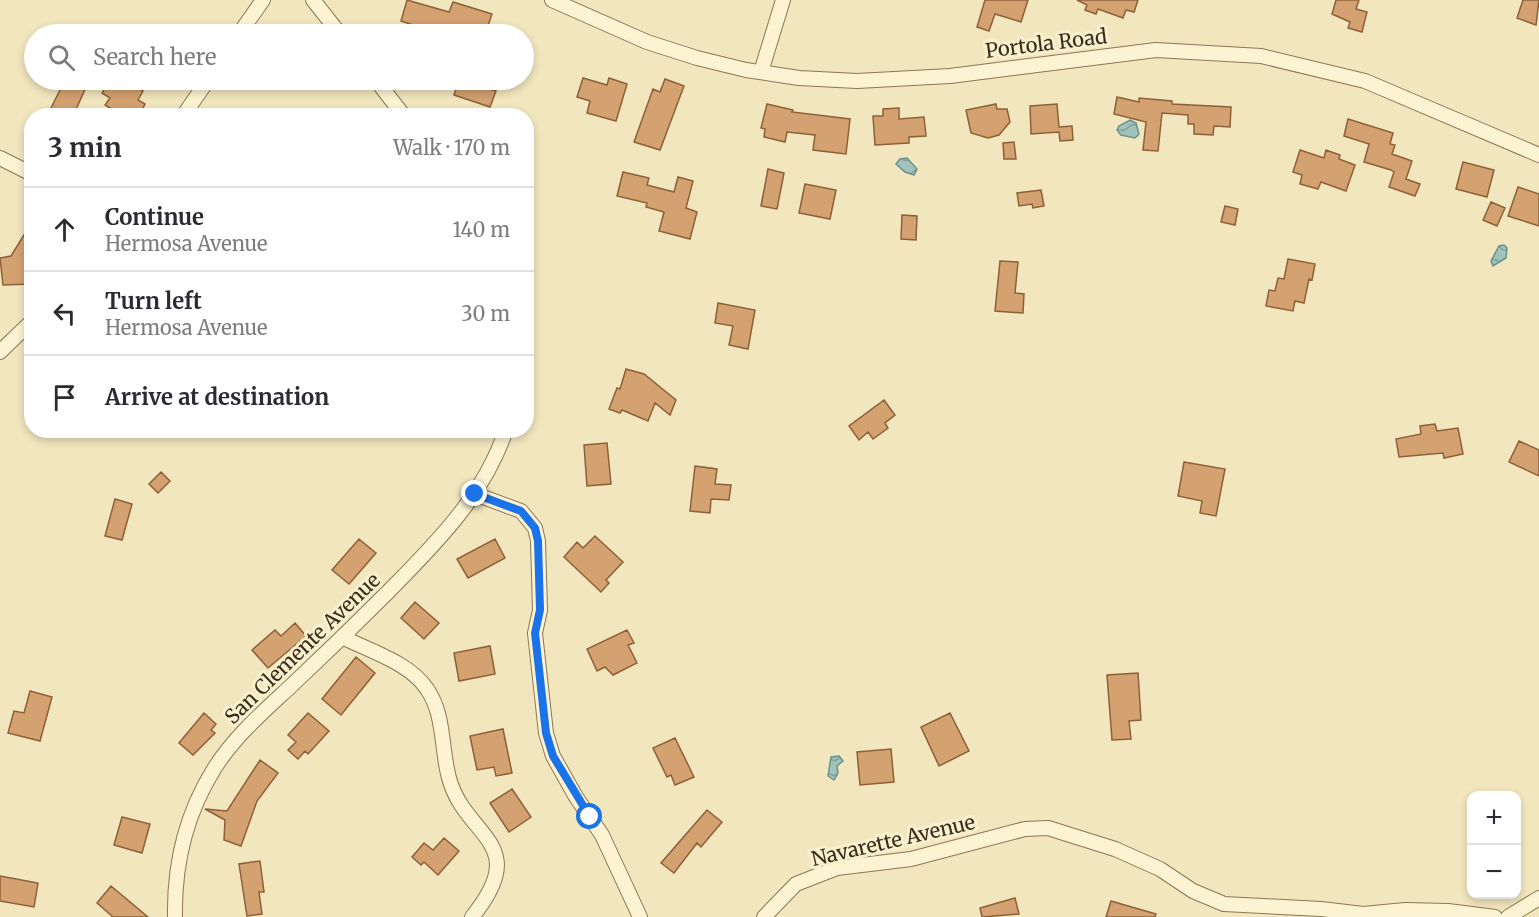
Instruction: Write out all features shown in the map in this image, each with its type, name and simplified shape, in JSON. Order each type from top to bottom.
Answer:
[{"type":"street","points":[[246,24],[263,0]]},
{"type":"street","points":[[313,0],[332,24]]},
{"type":"street","name":"Portola Road","points":[[552,0],[647,42],[697,58],[799,78],[857,81],[950,76],[1156,50],[1261,56],[1365,81],[1539,155]]},
{"type":"street","points":[[760,72],[783,0]]},
{"type":"street","points":[[189,108],[201,90]]},
{"type":"street","points":[[384,90],[398,108]]},
{"type":"street","points":[[0,158],[24,170]]},
{"type":"street","points":[[0,352],[24,329]]},
{"type":"street","name":"San Clemente Avenue","points":[[175,917],[176,876],[186,832],[214,770],[241,734],[445,534],[475,494],[491,467],[503,438]]},
{"type":"street","points":[[475,494],[521,511],[535,528],[538,541],[540,610],[535,633],[546,733],[553,756],[576,797],[602,836],[640,917]]},
{"type":"street","points":[[342,637],[399,665],[417,678],[434,703],[454,791],[488,836],[496,861],[494,887],[473,917]]},
{"type":"street","name":"Navarette Avenue","points":[[764,917],[796,884],[837,868],[911,859],[1025,829],[1048,828],[1082,837],[1160,869],[1212,900],[1237,905],[1363,916],[1436,910],[1494,917]]},
{"type":"street","points":[[1508,917],[1539,898]]},
{"type":"water","points":[[1130,120],[1136,123],[1139,134],[1135,138],[1121,135],[1117,130],[1119,126]]},
{"type":"water","points":[[907,158],[917,169],[914,175],[905,172],[896,164],[900,159]]},
{"type":"water","points":[[1504,245],[1507,248],[1506,258],[1493,266],[1491,261],[1499,246]]},
{"type":"water","points":[[839,756],[843,761],[837,766],[838,773],[834,780],[828,776],[831,757]]},
{"type":"building","points":[[407,0],[449,12],[453,2],[492,14],[488,24],[410,24],[401,21]]},
{"type":"building","points":[[985,0],[1028,0],[1021,22],[995,14],[989,31],[977,27]]},
{"type":"building","points":[[1077,0],[1138,0],[1134,12],[1126,10],[1123,18],[1098,9],[1096,14],[1085,10],[1087,5]]},
{"type":"building","points":[[1336,0],[1359,0],[1356,9],[1367,12],[1362,32],[1348,28],[1350,22],[1332,14]]},
{"type":"building","points":[[1523,0],[1539,0],[1536,25],[1517,18]]},
{"type":"building","points":[[583,78],[607,85],[609,78],[627,84],[616,121],[587,113],[590,101],[577,97]]},
{"type":"building","points":[[665,79],[684,86],[660,150],[634,142],[653,89],[660,92]]},
{"type":"building","points":[[60,90],[85,90],[77,108],[51,108]]},
{"type":"building","points":[[104,90],[141,90],[143,91],[138,100],[145,104],[143,108],[110,108],[105,105],[110,98],[102,93]]},
{"type":"building","points":[[456,90],[496,91],[490,107],[454,95]]},
{"type":"building","points":[[1117,97],[1139,102],[1139,98],[1172,101],[1172,104],[1231,107],[1230,127],[1214,126],[1213,135],[1194,134],[1194,124],[1188,124],[1188,115],[1162,113],[1158,151],[1143,150],[1146,122],[1114,114]]},
{"type":"building","points":[[767,104],[793,110],[792,112],[850,119],[846,154],[813,150],[815,135],[787,132],[785,142],[764,137],[765,129],[761,128]]},
{"type":"building","points":[[996,104],[997,109],[1007,109],[1010,122],[999,135],[988,138],[971,133],[966,110]]},
{"type":"building","points":[[1057,104],[1059,127],[1072,126],[1073,140],[1060,141],[1059,132],[1031,134],[1030,106]]},
{"type":"building","points":[[899,108],[899,119],[924,117],[926,136],[909,137],[909,143],[875,145],[873,116],[883,116],[883,109]]},
{"type":"building","points":[[1348,119],[1393,133],[1390,144],[1395,145],[1392,154],[1412,161],[1406,179],[1420,184],[1415,196],[1389,187],[1394,172],[1391,170],[1364,162],[1369,144],[1344,136]]},
{"type":"building","points":[[1014,142],[1016,159],[1004,159],[1003,143]]},
{"type":"building","points":[[1300,150],[1324,158],[1326,150],[1340,155],[1339,159],[1355,165],[1346,191],[1321,182],[1318,189],[1300,184],[1302,175],[1293,172]]},
{"type":"building","points":[[1463,162],[1494,170],[1487,197],[1456,189]]},
{"type":"building","points":[[768,169],[784,173],[777,209],[761,206]]},
{"type":"building","points":[[623,172],[649,178],[647,185],[674,192],[678,177],[693,181],[686,208],[697,212],[690,239],[659,231],[664,212],[646,207],[647,203],[617,196]]},
{"type":"building","points":[[805,184],[836,190],[830,219],[799,213]]},
{"type":"building","points":[[1518,187],[1539,194],[1539,226],[1508,216]]},
{"type":"building","points":[[1041,190],[1044,206],[1033,208],[1032,204],[1019,206],[1017,193]]},
{"type":"building","points":[[1491,202],[1505,208],[1497,226],[1483,220]]},
{"type":"building","points":[[1225,206],[1238,209],[1235,225],[1221,222]]},
{"type":"building","points":[[902,215],[917,216],[916,240],[901,239]]},
{"type":"building","points":[[24,235],[24,284],[3,285],[0,258],[11,256]]},
{"type":"building","points":[[1288,259],[1315,264],[1304,303],[1295,301],[1293,311],[1266,306],[1269,290],[1275,291],[1278,278],[1284,279]]},
{"type":"building","points":[[1000,261],[1018,262],[1015,293],[1024,294],[1023,313],[995,311]]},
{"type":"building","points":[[718,303],[755,310],[748,349],[729,345],[733,326],[715,323]]},
{"type":"building","points":[[626,369],[644,374],[676,400],[670,415],[655,403],[648,421],[622,410],[620,413],[609,409],[617,388],[620,389]]},
{"type":"building","points":[[884,400],[895,415],[885,423],[888,428],[873,439],[868,432],[859,440],[849,426]]},
{"type":"building","points":[[1435,424],[1437,431],[1458,428],[1463,454],[1444,458],[1443,453],[1399,457],[1396,439],[1421,434],[1420,426]]},
{"type":"building","points":[[1519,441],[1539,450],[1539,476],[1509,462]]},
{"type":"building","points":[[607,443],[611,484],[587,486],[584,445]]},
{"type":"building","points":[[1184,462],[1225,469],[1216,516],[1200,513],[1202,501],[1178,496]]},
{"type":"building","points":[[695,466],[717,469],[715,484],[731,485],[729,500],[711,499],[710,513],[690,511]]},
{"type":"building","points":[[161,472],[170,481],[158,493],[149,484]]},
{"type":"building","points":[[115,499],[132,504],[122,540],[105,536]]},
{"type":"building","points":[[595,536],[623,562],[606,580],[609,583],[601,592],[564,557],[577,542],[583,548]]},
{"type":"building","points":[[359,539],[376,553],[349,584],[332,570]]},
{"type":"building","points":[[495,539],[505,558],[468,578],[457,559]]},
{"type":"building","points":[[415,602],[439,623],[424,639],[401,618]]},
{"type":"building","points":[[295,623],[306,636],[268,668],[252,650],[275,630],[281,636]]},
{"type":"building","points":[[627,630],[634,643],[628,645],[637,663],[613,675],[605,667],[597,671],[587,649]]},
{"type":"building","points":[[490,646],[495,674],[459,681],[454,653]]},
{"type":"building","points":[[356,657],[375,673],[341,715],[322,699]]},
{"type":"building","points":[[1138,673],[1141,720],[1129,721],[1131,739],[1112,740],[1107,675]]},
{"type":"building","points":[[30,691],[52,697],[40,741],[8,733],[14,711],[24,713]]},
{"type":"building","points":[[204,713],[216,724],[211,730],[215,733],[193,755],[179,743]]},
{"type":"building","points":[[308,713],[329,731],[308,754],[305,751],[298,759],[288,750],[296,742],[288,735]]},
{"type":"building","points":[[950,713],[969,751],[939,766],[921,727]]},
{"type":"building","points":[[503,729],[512,773],[496,776],[494,767],[477,770],[470,736]]},
{"type":"building","points":[[675,738],[694,777],[675,785],[671,775],[667,777],[653,748]]},
{"type":"building","points":[[891,749],[894,782],[860,785],[857,752]]},
{"type":"building","points":[[260,760],[278,773],[257,801],[241,846],[224,840],[225,820],[205,809],[227,811]]},
{"type":"building","points":[[512,789],[531,817],[509,832],[490,803]]},
{"type":"building","points":[[707,810],[722,822],[701,847],[697,843],[674,873],[661,863]]},
{"type":"building","points":[[122,817],[150,824],[142,853],[114,845]]},
{"type":"building","points":[[444,838],[459,851],[438,875],[424,862],[421,865],[412,857],[424,843],[433,850]]},
{"type":"building","points":[[260,861],[264,892],[259,892],[262,914],[247,916],[239,864]]},
{"type":"building","points":[[0,876],[38,883],[34,907],[0,901]]},
{"type":"building","points":[[111,886],[148,917],[113,917],[97,903]]},
{"type":"building","points":[[1015,898],[1019,914],[982,917],[980,908]]},
{"type":"building","points":[[1111,901],[1156,914],[1155,917],[1106,917]]},
{"type":"route","points":[[475,494],[521,511],[535,528],[538,541],[540,610],[535,633],[546,733],[553,756],[590,817]]}]
